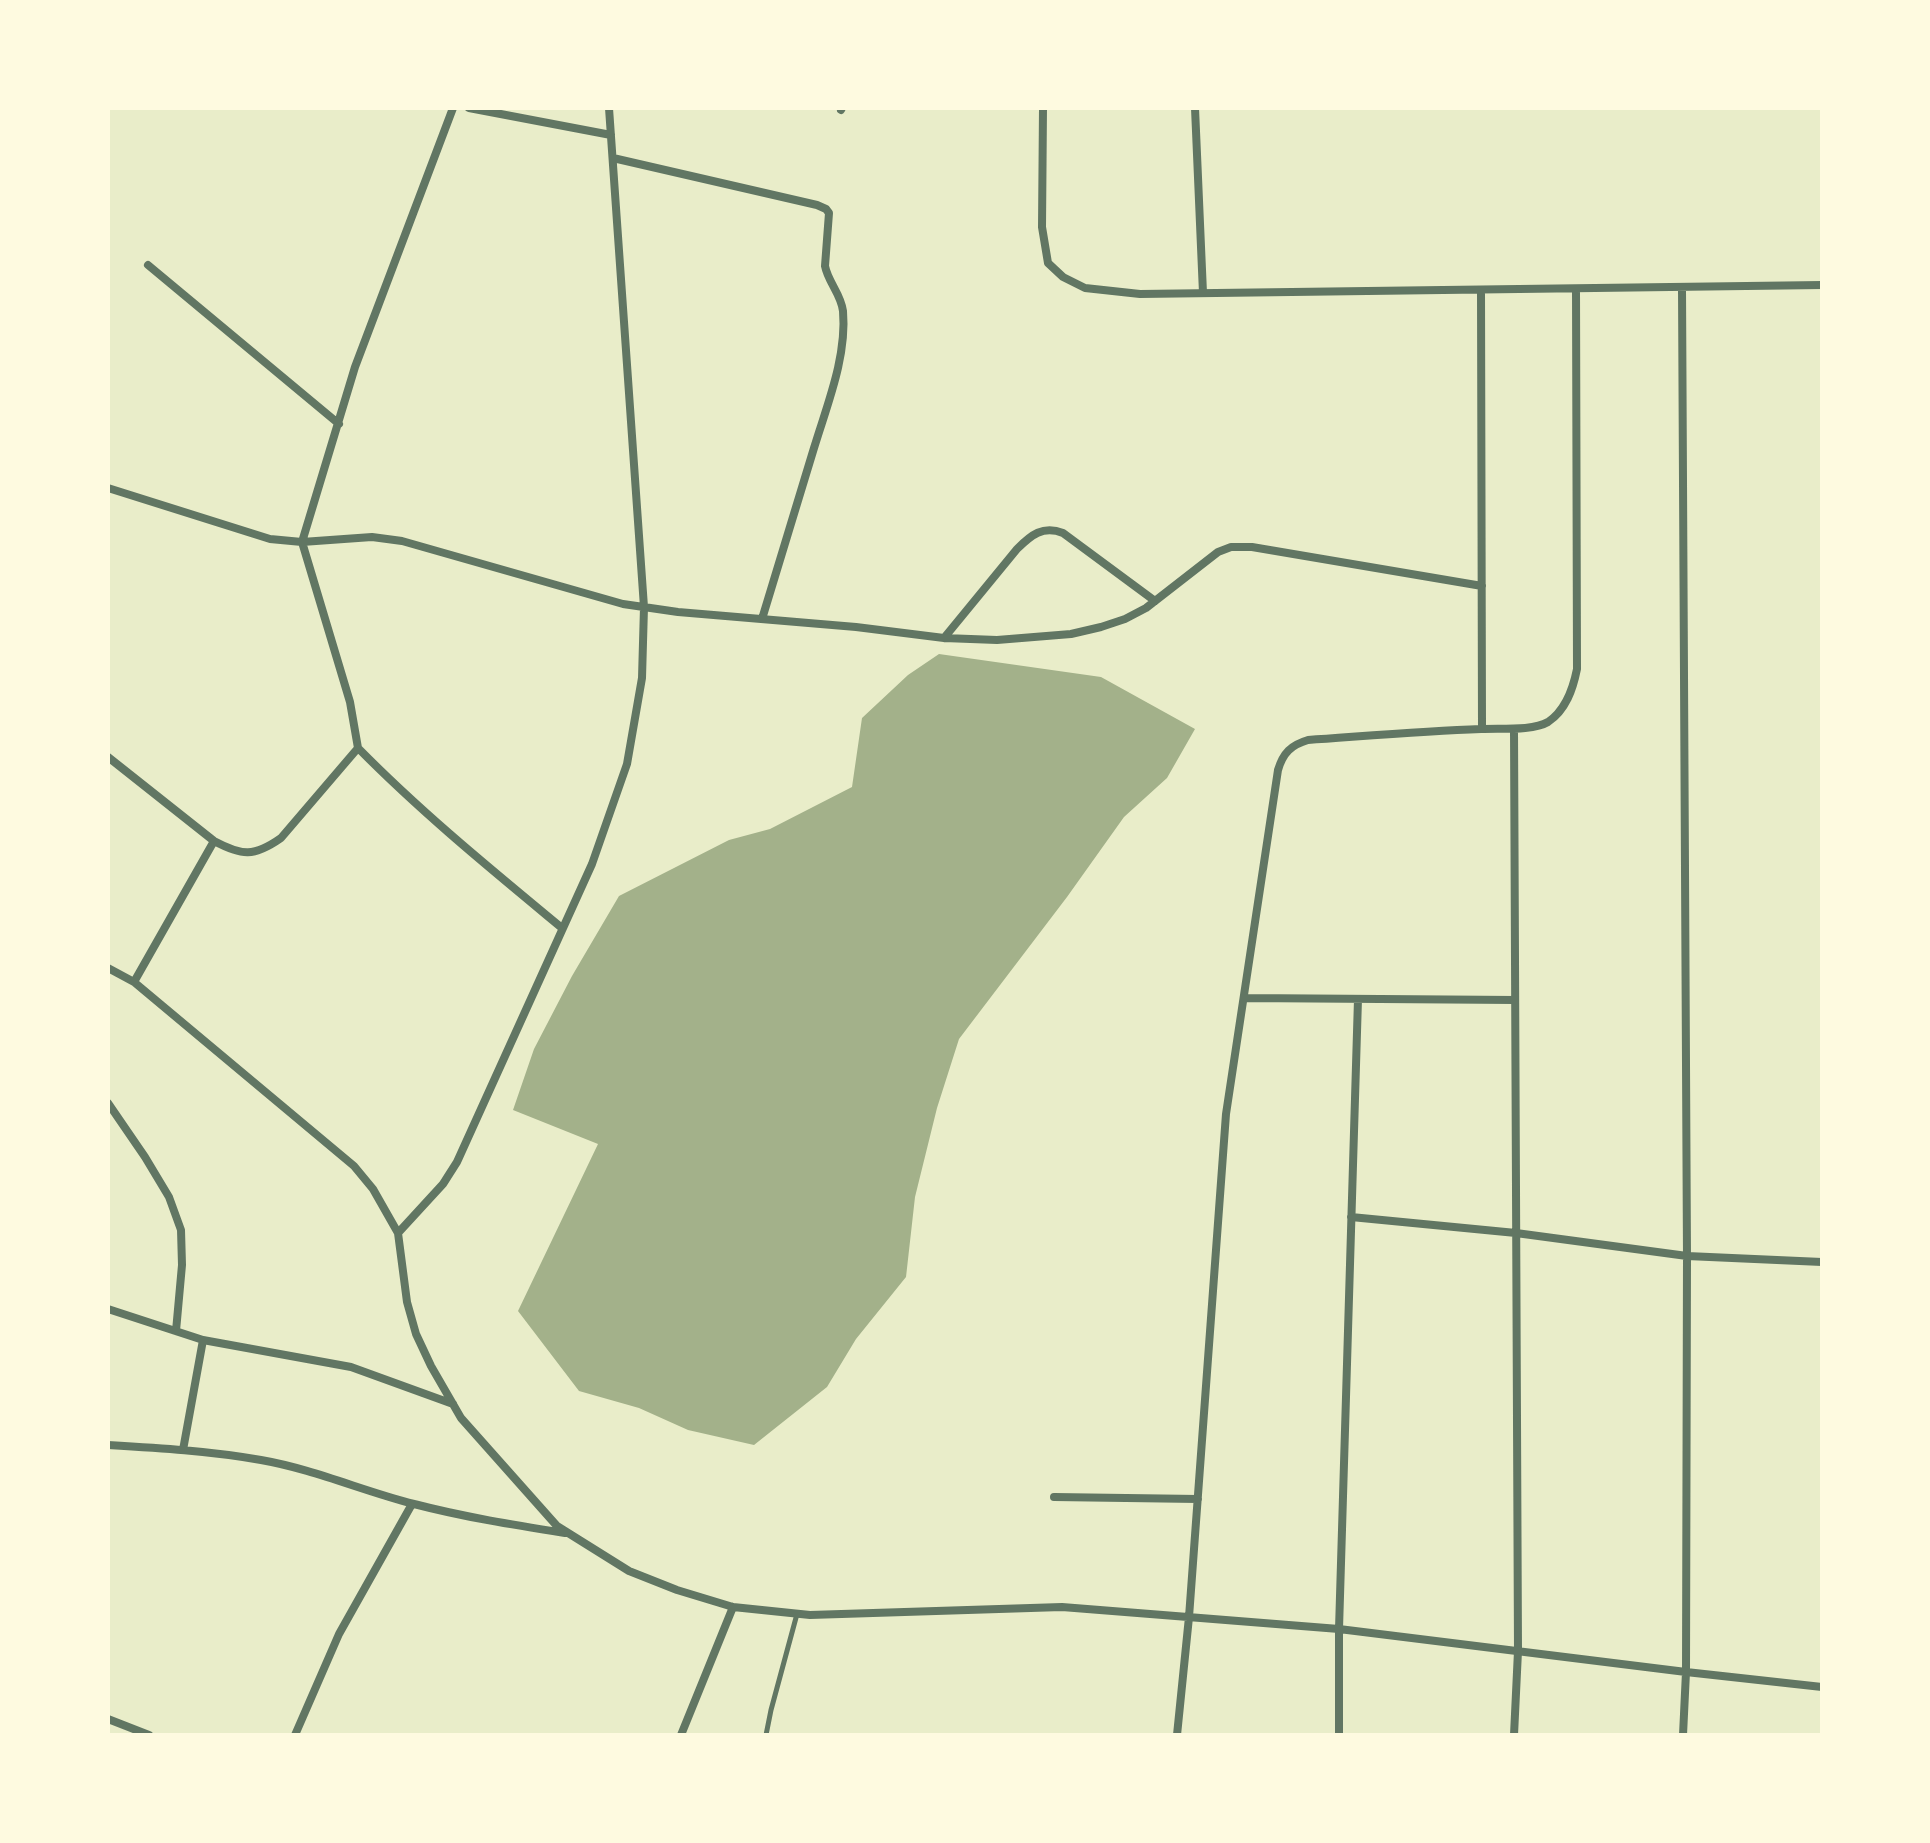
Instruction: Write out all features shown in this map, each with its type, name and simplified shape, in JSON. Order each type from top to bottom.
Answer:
[{"type":"street","points":[[453,108],[355,367],[302,542],[350,702],[358,748],[450,834],[562,928]]},
{"type":"street","points":[[469,108],[611,135]]},
{"type":"street","points":[[398,1233],[443,1184],[457,1162],[592,864],[627,764],[642,678],[644,607],[609,108]]},
{"type":"street","points":[[1043,108],[1042,227],[1048,263],[1063,277],[1085,288],[1140,294],[1822,285]]},
{"type":"street","points":[[1195,108],[1203,293]]},
{"type":"street","points":[[613,158],[817,205],[829,213],[825,266],[841,303],[841,351],[762,619]]},
{"type":"street","points":[[148,265],[339,424]]},
{"type":"street","points":[[1682,288],[1687,1256],[1686,1672],[1683,1735]]},
{"type":"street","points":[[1177,1735],[1189,1617],[1226,1114],[1278,770],[1288,749],[1308,740],[1514,729],[1545,724],[1567,702],[1577,669],[1576,289]]},
{"type":"street","points":[[1481,290],[1482,729]]},
{"type":"street","points":[[108,488],[261,537],[286,542],[372,537],[402,541],[623,604],[944,638],[997,640],[1071,634],[1101,627],[1125,619],[1155,601],[1210,558],[1231,547],[1252,547],[1482,586]]},
{"type":"street","points":[[944,638],[1017,549],[1041,530],[1063,533],[1155,601]]},
{"type":"street","points":[[1514,729],[1518,1651],[1514,1735]]},
{"type":"street","points":[[108,757],[214,841],[233,851],[248,852],[265,850],[281,838],[358,748]]},
{"type":"street","points":[[134,982],[214,841]]},
{"type":"street","points":[[108,968],[134,982],[354,1166],[373,1189],[398,1233],[407,1302],[416,1334],[461,1418],[557,1526],[629,1571],[733,1607],[797,1614],[1062,1607],[1339,1629],[1822,1687]]},
{"type":"street","points":[[1245,998],[1515,1000]]},
{"type":"street","points":[[1339,1735],[1339,1629],[1358,999]]},
{"type":"street","points":[[108,1103],[169,1197],[181,1230],[182,1265],[176,1331]]},
{"type":"street","points":[[1351,1217],[1516,1233],[1687,1256],[1822,1262]]},
{"type":"street","points":[[108,1309],[203,1340],[351,1367],[454,1404]]},
{"type":"street","points":[[183,1450],[203,1340]]},
{"type":"street","points":[[108,1445],[263,1460],[412,1504],[479,1520],[570,1534]]},
{"type":"street","points":[[1054,1497],[1198,1499]]},
{"type":"street","points":[[295,1735],[339,1634],[412,1504]]},
{"type":"street","points":[[681,1735],[733,1607]]},
{"type":"street","points":[[108,1719],[149,1735]]},
{"type":"lane","points":[[766,1735],[797,1614]]},
{"type":"shaded area","points":[[939,654],[1101,677],[1195,729],[1167,778],[1124,817],[959,1039],[937,1108],[915,1197],[906,1277],[856,1339],[827,1387],[754,1445],[688,1430],[639,1408],[579,1391],[518,1311],[598,1144],[513,1110],[534,1049],[619,896],[729,840],[770,829],[852,787],[862,718],[908,675]]}]
